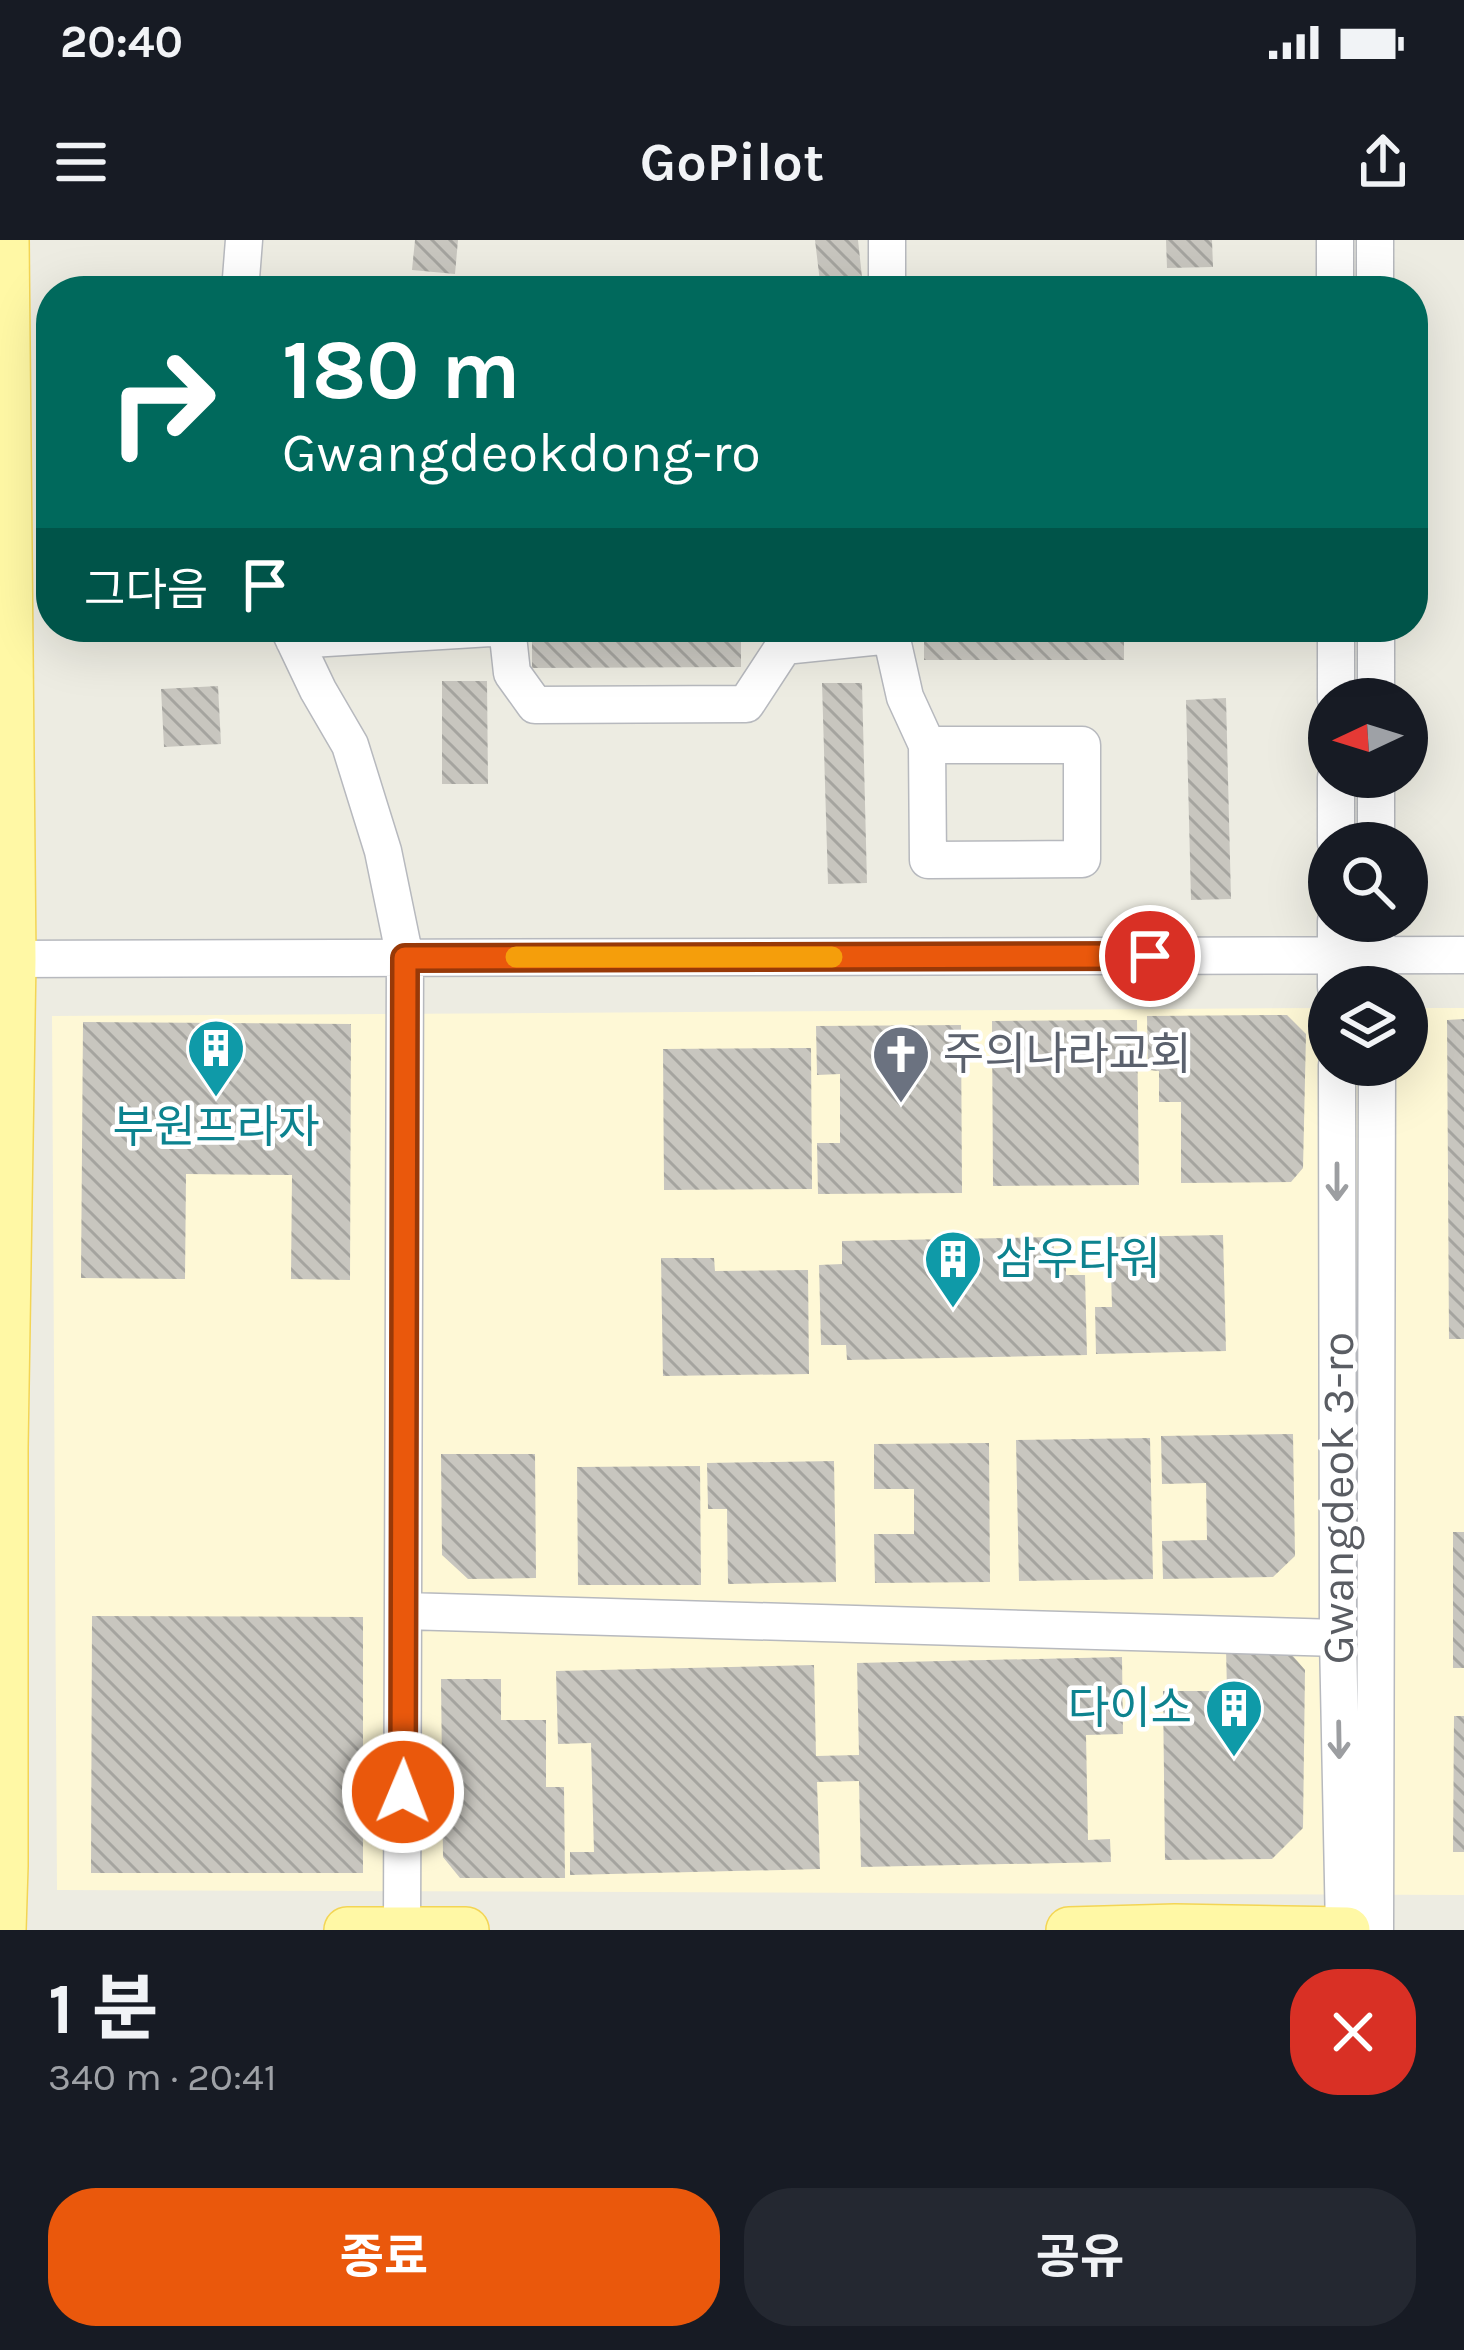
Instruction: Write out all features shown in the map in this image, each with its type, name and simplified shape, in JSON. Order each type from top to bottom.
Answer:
[{"type":"main road","points":[[3,1930],[6,240]]},
{"type":"main road","points":[[347,1930],[466,1930]]},
{"type":"main road","points":[[1069,1930],[1345,1930]]},
{"type":"street","points":[[241,276],[244,240]]},
{"type":"street","points":[[887,240],[887,276]]},
{"type":"street","points":[[1335,240],[1335,276]]},
{"type":"street","points":[[1376,240],[1376,276]]},
{"type":"street","points":[[295,642],[350,745],[383,851],[405,958],[402,1929]]},
{"type":"street","points":[[509,642],[512,673],[535,705],[746,704],[784,646],[813,642]]},
{"type":"street","points":[[893,642],[905,697],[927,745],[928,860],[1082,859],[1082,745],[927,745]]},
{"type":"street","points":[[1336,642],[1336,678]]},
{"type":"street","points":[[1376,642],[1376,678]]},
{"type":"street","points":[[6,959],[1464,955]]},
{"type":"street","name":"Gwangdeok 3-ro","points":[[1336,1086],[1338,1638],[1345,1930]]},
{"type":"street","name":"Gwangdeok 3-ro","points":[[1375,1930],[1377,1086]]},
{"type":"street","points":[[404,1611],[1338,1638]]},
{"type":"shaded area","points":[[1308,1008],[1308,1086],[1428,1086],[1428,1008],[1464,1008],[1464,1895],[57,1890],[52,1016]]},
{"type":"building","points":[[415,240],[458,240],[455,274],[412,270]]},
{"type":"building","points":[[815,240],[858,240],[862,276],[819,276]]},
{"type":"building","points":[[1166,240],[1212,240],[1213,267],[1167,268]]},
{"type":"building","points":[[532,642],[741,642],[741,667],[532,668]]},
{"type":"building","points":[[924,642],[1124,642],[1124,660],[924,660]]},
{"type":"building","points":[[442,681],[487,681],[488,784],[442,784]]},
{"type":"building","points":[[822,683],[862,683],[867,883],[828,884]]},
{"type":"building","points":[[218,686],[221,744],[164,747],[161,689]]},
{"type":"building","points":[[1226,698],[1231,899],[1191,900],[1186,700]]},
{"type":"building","points":[[1287,1015],[1306,1034],[1303,1168],[1291,1182],[1181,1183],[1181,1102],[1159,1102],[1159,1071],[1148,1070],[1147,1016]]},
{"type":"building","points":[[1464,1019],[1464,1339],[1449,1339],[1447,1020]]},
{"type":"building","points":[[1137,1020],[1139,1185],[993,1186],[992,1021]]},
{"type":"building","name":"부원프라자","points":[[83,1022],[351,1024],[350,1280],[291,1279],[292,1175],[186,1174],[185,1279],[81,1278]]},
{"type":"building","points":[[961,1025],[962,1193],[818,1194],[817,1143],[840,1143],[840,1074],[817,1075],[816,1026]]},
{"type":"building","points":[[811,1048],[812,1189],[664,1190],[663,1049]]},
{"type":"building","points":[[1223,1235],[1226,1351],[1096,1354],[1095,1307],[1112,1307],[1110,1237]]},
{"type":"building","name":"삼우타워","points":[[1054,1237],[1054,1255],[1066,1255],[1066,1275],[1085,1275],[1087,1355],[847,1360],[846,1345],[821,1345],[819,1265],[842,1264],[842,1241]]},
{"type":"building","points":[[661,1258],[714,1258],[715,1271],[808,1270],[809,1374],[663,1376]]},
{"type":"building","points":[[1293,1434],[1295,1556],[1273,1577],[1163,1579],[1162,1541],[1207,1540],[1206,1483],[1162,1484],[1161,1436]]},
{"type":"building","points":[[1150,1438],[1153,1579],[1019,1581],[1016,1440]]},
{"type":"building","points":[[989,1443],[990,1582],[875,1583],[874,1534],[914,1534],[914,1489],[874,1489],[874,1444]]},
{"type":"building","points":[[441,1454],[535,1454],[536,1578],[468,1579],[442,1555]]},
{"type":"building","points":[[834,1461],[836,1582],[728,1584],[727,1509],[708,1509],[707,1463]]},
{"type":"building","points":[[700,1466],[701,1585],[578,1585],[577,1467]]},
{"type":"building","points":[[1453,1532],[1464,1532],[1464,1668],[1453,1668]]},
{"type":"building","points":[[92,1616],[363,1617],[363,1873],[91,1873]]},
{"type":"building","name":"다이소","points":[[1226,1648],[1286,1648],[1305,1670],[1303,1828],[1272,1859],[1165,1860],[1163,1691],[1227,1691]]},
{"type":"building","points":[[1122,1657],[1123,1734],[1086,1735],[1088,1840],[1110,1839],[1111,1862],[861,1867],[859,1781],[817,1782],[820,1869],[570,1875],[570,1852],[594,1852],[591,1743],[558,1744],[556,1671],[814,1665],[816,1756],[859,1755],[857,1663]]},
{"type":"building","points":[[441,1679],[501,1679],[501,1720],[546,1720],[546,1787],[564,1787],[565,1878],[460,1878],[443,1857]]},
{"type":"building","points":[[1454,1716],[1464,1716],[1464,1852],[1453,1852]]},
{"type":"slow traffic","points":[[516,957],[832,957]]},
{"type":"place","name":"부원프라자","points":[[216,1099]]},
{"type":"place","name":"주의나라교회","points":[[901,1105]]},
{"type":"place","name":"삼우타워","points":[[953,1310]]},
{"type":"place","name":"다이소","points":[[1234,1759]]},
{"type":"route","points":[[403,1792],[405,958],[1150,956]]}]
